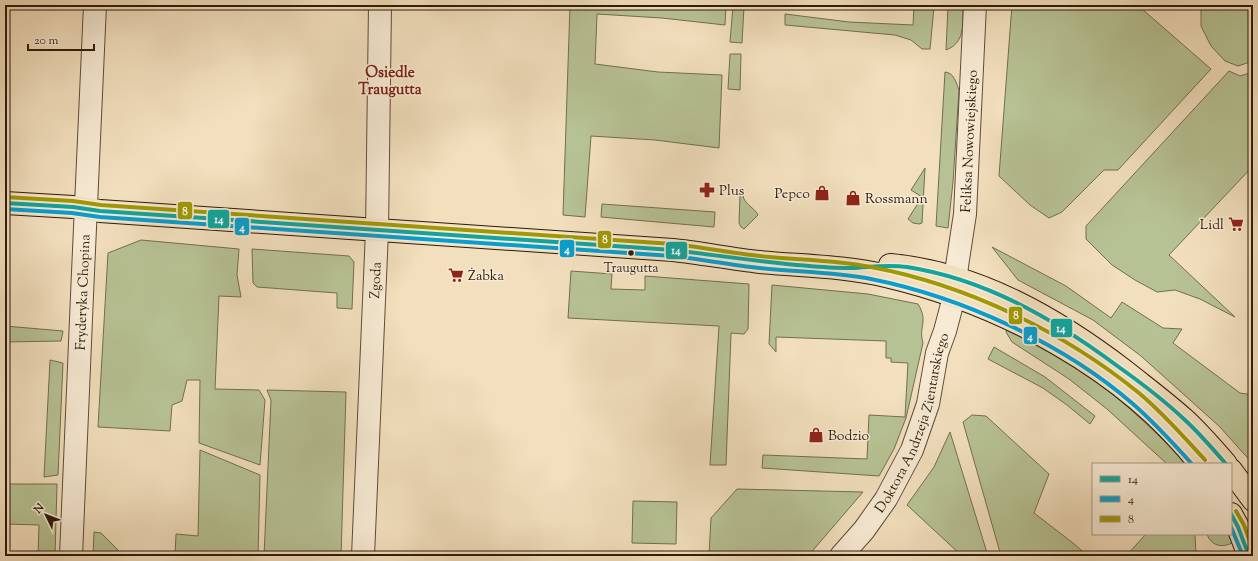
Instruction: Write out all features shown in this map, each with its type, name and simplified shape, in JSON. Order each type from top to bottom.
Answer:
[{"type":"main road","points":[[5,203],[377,231],[674,250],[760,262],[844,268],[887,265],[929,271],[997,313],[1067,349],[1113,381],[1169,429],[1199,463]]},
{"type":"main road","points":[[955,287],[991,291],[1036,312],[1087,343],[1168,405],[1199,433],[1225,463]]},
{"type":"main road","points":[[1232,471],[1253,500]]},
{"type":"main road","points":[[1232,516],[1249,556]]},
{"type":"street","name":"Fryderyka Chopina","points":[[71,556],[95,5]]},
{"type":"street","name":"Zgoda","points":[[363,556],[377,231],[380,5]]},
{"type":"street","name":"Feliksa Nowowiejskiego","points":[[955,287],[965,214],[975,5]]},
{"type":"street","name":"Doktora Andrzeja Zientarskiego","points":[[842,556],[864,530],[886,499],[912,450],[928,404],[937,353],[945,331],[955,287]]},
{"type":"green space","points":[[570,5],[726,5],[725,25],[662,18],[597,14],[595,64],[658,72],[722,75],[719,148],[655,140],[591,136],[585,217],[563,215]]},
{"type":"green space","points":[[1012,5],[1141,5],[1142,9],[1211,69],[1118,170],[1104,170],[1062,212],[1049,218],[1030,205],[999,176]]},
{"type":"green space","points":[[1201,5],[1253,5],[1253,61],[1238,66],[1225,61],[1211,46],[1201,26]]},
{"type":"green space","points":[[733,6],[744,7],[742,43],[730,42]]},
{"type":"green space","points":[[914,6],[934,7],[930,49],[922,49],[911,40],[895,35],[785,25],[785,14],[849,22],[913,25]]},
{"type":"green space","points":[[948,7],[963,7],[963,26],[957,43],[946,50]]},
{"type":"green space","points":[[730,54],[741,54],[740,90],[728,89]]},
{"type":"green space","points":[[1229,71],[1240,76],[1253,72],[1253,166],[1169,255],[1235,317],[1200,299],[1175,290],[1157,292],[1112,265],[1086,239],[1086,226]]},
{"type":"green space","points":[[945,72],[953,76],[959,90],[953,182],[948,228],[936,226]]},
{"type":"green space","points":[[925,168],[922,223],[919,224],[913,223],[908,219],[922,197],[911,190]]},
{"type":"green space","points":[[740,195],[743,196],[746,202],[758,215],[744,229],[739,223]]},
{"type":"green space","points":[[602,204],[715,212],[714,227],[601,217]]},
{"type":"green space","points":[[141,240],[239,249],[237,275],[241,297],[219,296],[215,389],[259,390],[265,400],[260,465],[199,443],[200,380],[187,380],[182,401],[172,405],[170,431],[98,427],[108,253]]},
{"type":"green space","points":[[992,247],[1066,286],[1111,318],[1122,302],[1163,328],[1182,329],[1173,343],[1240,393],[1253,395],[1253,464],[1220,427],[1141,356],[1093,320],[1018,280]]},
{"type":"green space","points":[[252,249],[349,256],[354,262],[352,309],[337,308],[337,293],[257,287],[253,283]]},
{"type":"green space","points":[[571,271],[612,274],[611,289],[645,290],[645,276],[749,284],[748,329],[744,334],[731,333],[726,465],[710,465],[719,326],[568,318]]},
{"type":"green space","points":[[772,285],[868,294],[918,304],[923,315],[923,343],[906,418],[894,449],[879,476],[762,468],[763,455],[867,459],[869,415],[905,417],[908,363],[891,362],[891,358],[886,358],[886,341],[776,337],[776,352],[769,344]]},
{"type":"green space","points":[[1008,325],[1068,362],[1100,384],[1145,422],[1185,463],[1166,463],[1107,409],[1069,379],[1012,342],[1006,332]]},
{"type":"green space","points":[[5,326],[63,331],[61,341],[5,342]]},
{"type":"green space","points":[[994,347],[1045,377],[1095,416],[1090,424],[1043,388],[988,359]]},
{"type":"green space","points":[[50,360],[63,363],[58,475],[44,477]]},
{"type":"green space","points":[[267,390],[346,392],[341,556],[264,556],[271,400]]},
{"type":"green space","points":[[972,415],[986,416],[1049,474],[1034,513],[1088,556],[1001,556],[963,422]]},
{"type":"green space","points":[[950,432],[988,556],[962,556],[907,505],[934,467]]},
{"type":"green space","points":[[200,450],[260,475],[258,556],[175,556],[176,534],[198,536]]},
{"type":"green space","points":[[5,484],[57,484],[55,556],[38,556],[39,525],[5,524]]},
{"type":"green space","points":[[737,489],[863,492],[808,556],[709,556],[711,518]]},
{"type":"green space","points":[[633,501],[677,502],[676,544],[632,543]]},
{"type":"green space","points":[[94,532],[101,533],[118,550],[117,556],[93,556]]},
{"type":"green space","points":[[1145,535],[1195,535],[1196,556],[1126,556]]},
{"type":"green space","points":[[1208,535],[1228,535],[1232,543],[1221,546],[1211,541]]},
{"type":"transit line","name":"8","points":[[5,197],[73,201],[101,205],[673,244],[749,255],[816,260],[871,267],[907,275],[943,286],[1013,314],[1047,331],[1079,350],[1139,393],[1165,417],[1205,460]]},
{"type":"transit line","name":"14","points":[[5,203],[73,207],[100,211],[673,250],[767,262],[831,268],[900,266],[936,273],[964,281],[1018,303],[1068,332],[1125,371],[1178,413],[1225,463]]},
{"type":"transit line","name":"4","points":[[5,209],[72,213],[100,217],[672,256],[748,267],[843,275],[871,279],[905,287],[975,310],[1010,325],[1043,342],[1075,361],[1133,404],[1156,425],[1191,463]]},
{"type":"transit line","name":"8","points":[[1236,511],[1244,525],[1253,550]]},
{"type":"transit line","name":"14","points":[[1232,516],[1249,556]]},
{"type":"transit line","name":"4","points":[[1232,529],[1243,556]]},
{"type":"place","name":"Plus","points":[[707,190]]},
{"type":"place","name":"Pepco","points":[[822,193]]},
{"type":"place","name":"Rossmann","points":[[853,198]]},
{"type":"place","name":"Lidl","points":[[1236,224]]},
{"type":"place","name":"Traugutta","points":[[631,253]]},
{"type":"place","name":"Żabka","points":[[456,275]]},
{"type":"place","name":"Bodzio","points":[[816,435]]},
{"type":"district","name":"Osiedle Traugutta","points":[[390,80]]}]
